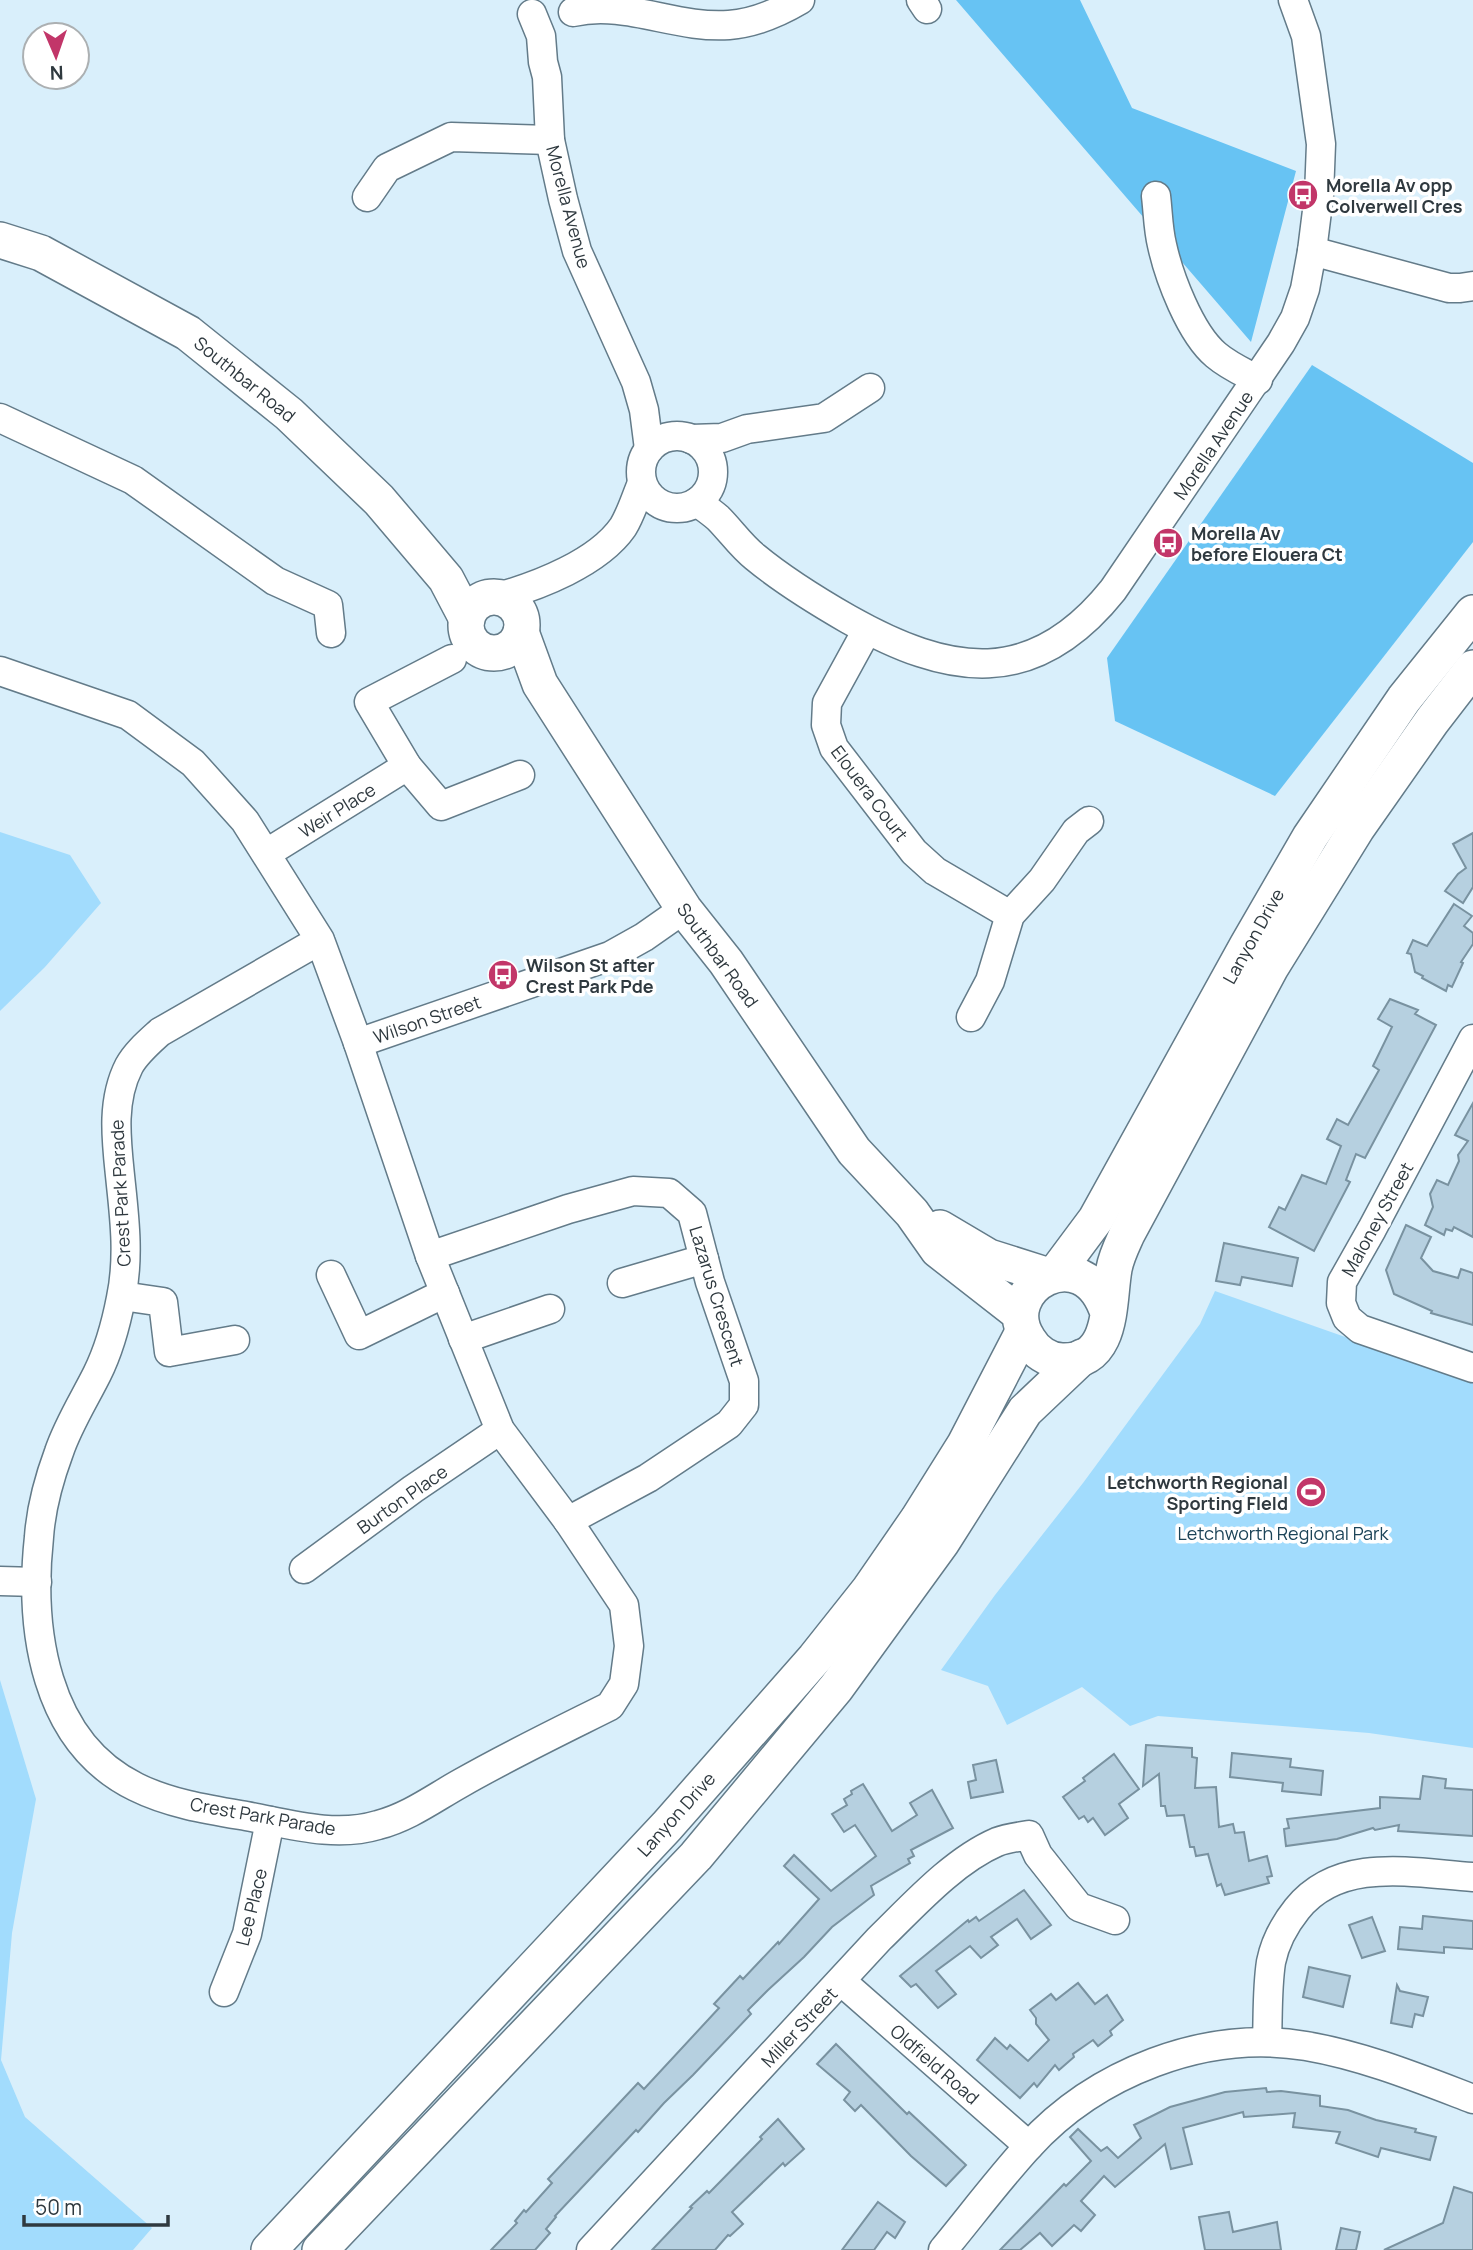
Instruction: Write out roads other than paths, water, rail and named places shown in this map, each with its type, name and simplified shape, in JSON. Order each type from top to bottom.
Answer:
[{"type":"main road","name":"Southbar Road","points":[[0,240],[41,253],[188,332],[289,414],[379,500],[446,579],[497,619],[684,909],[726,962],[855,1150],[912,1213],[939,1250],[1022,1323]]},
{"type":"main road","name":"Lanyon Drive","points":[[1052,1275],[1096,1219],[1310,836],[1404,699],[1468,628]]},
{"type":"main road","name":"Lanyon Drive","points":[[1108,1313],[1114,1265],[1127,1234],[1271,967],[1357,828],[1466,686]]},
{"type":"main road","name":"Southbar Road","points":[[912,1213],[989,1257],[1052,1275]]},
{"type":"main road","points":[[320,2250],[696,1856],[836,1688],[942,1542],[1025,1411],[1097,1346],[1107,1328],[1108,1313],[1102,1295],[1091,1282],[1076,1275],[1052,1275],[1036,1284],[1025,1298],[1022,1323],[1033,1348],[1047,1357],[1063,1361],[1082,1357]]},
{"type":"main road","name":"Lanyon Drive","points":[[269,2250],[667,1826],[815,1658],[869,1590],[919,1519],[965,1444],[1022,1323]]},
{"type":"street","points":[[527,7],[542,19],[573,10],[622,5],[689,22],[728,26],[762,19],[800,0]]},
{"type":"street","name":"Morella Avenue","points":[[707,503],[752,555],[794,589],[867,630],[924,655],[970,664],[1009,661],[1036,654],[1078,629],[1113,590],[1258,380],[1295,318],[1305,289],[1319,195],[1321,144],[1306,36],[1293,0]]},
{"type":"street","name":"Morella Avenue","points":[[527,7],[541,36],[547,77],[550,140],[577,251],[636,382],[644,410],[688,443]]},
{"type":"street","name":"Morella Avenue","points":[[547,77],[556,36],[573,10]]},
{"type":"street","points":[[367,197],[387,168],[451,137],[550,140]]},
{"type":"street","points":[[1156,196],[1161,245],[1183,306],[1198,334],[1214,354],[1233,368],[1258,380]]},
{"type":"street","points":[[1312,251],[1449,288],[1473,286]]},
{"type":"street","points":[[688,443],[713,472],[707,503],[676,508],[660,505],[642,482],[643,459],[688,443],[747,429],[824,418],[870,388]]},
{"type":"street","points":[[0,418],[133,480],[275,581],[328,606],[331,633]]},
{"type":"street","points":[[497,619],[529,589],[598,553],[623,527],[642,482]]},
{"type":"street","points":[[497,619],[579,582],[632,540],[660,505]]},
{"type":"street","name":"Elouera Court","points":[[867,630],[827,703],[826,725],[834,748],[914,852],[935,871],[1010,915]]},
{"type":"street","points":[[452,659],[369,702],[407,766],[441,806],[520,775]]},
{"type":"street","name":"Crest Park Parade","points":[[0,671],[128,715],[193,763],[245,821],[267,853],[320,940],[359,1043],[430,1256],[500,1430],[568,1521],[624,1605],[629,1646],[624,1684],[610,1706],[472,1777],[417,1810],[377,1826],[332,1831],[230,1814],[154,1794],[136,1787],[96,1760],[71,1730],[53,1695],[41,1648],[37,1582],[38,1535],[49,1481],[59,1451],[109,1346],[122,1296],[126,1241],[116,1124],[121,1085],[130,1064],[144,1046],[170,1025],[320,940]]},
{"type":"street","name":"Weir Place","points":[[267,853],[407,766]]},
{"type":"street","points":[[971,1017],[990,981],[1010,915],[1042,880],[1076,831],[1089,821]]},
{"type":"street","name":"Wilson Street","points":[[359,1043],[617,954],[684,909]]},
{"type":"street","name":"Maloney Street","points":[[1472,1046],[1342,1282],[1341,1303],[1346,1318],[1360,1329],[1473,1368]]},
{"type":"street","name":"Lazarus Crescent","points":[[430,1256],[568,1209],[632,1191],[669,1193],[692,1213],[734,1358],[744,1381],[744,1405],[729,1424],[648,1478],[568,1521]]},
{"type":"street","points":[[622,1283],[704,1259]]},
{"type":"street","points":[[331,1275],[359,1335],[445,1293]]},
{"type":"street","points":[[122,1296],[163,1302],[169,1352],[235,1340]]},
{"type":"street","points":[[463,1339],[550,1309]]},
{"type":"street","name":"Burton Place","points":[[304,1569],[413,1489],[500,1430]]},
{"type":"street","points":[[0,1581],[37,1582]]},
{"type":"street","name":"Lee Place","points":[[224,1992],[247,1934],[270,1821]]},
{"type":"street","name":"Miller Street","points":[[592,2250],[879,1939],[921,1898],[971,1856],[999,1842],[1029,1835],[1038,1855],[1079,1907],[1115,1920]]},
{"type":"street","points":[[1267,2042],[1271,1961],[1278,1939],[1296,1910],[1318,1890],[1332,1881],[1357,1873],[1385,1871],[1473,1877]]},
{"type":"street","name":"Oldfield Road","points":[[841,1981],[1029,2146]]},
{"type":"street","points":[[943,2250],[1029,2146],[1075,2105],[1122,2076],[1154,2062],[1204,2048],[1267,2042],[1305,2046],[1360,2057],[1473,2099]]},
{"type":"place","name":"Morella Av opp Colverwell Cres","points":[[1303,195]]},
{"type":"place","name":"Morella Av before Elouera Ct","points":[[1168,543]]},
{"type":"place","name":"Wilson St after Crest Park Pde","points":[[503,975]]},
{"type":"place","name":"Letchworth Regional Sporting FIeld","points":[[1311,1492]]},
{"type":"park label","name":"Letchworth Regional Park","points":[[1283,1533]]}]
